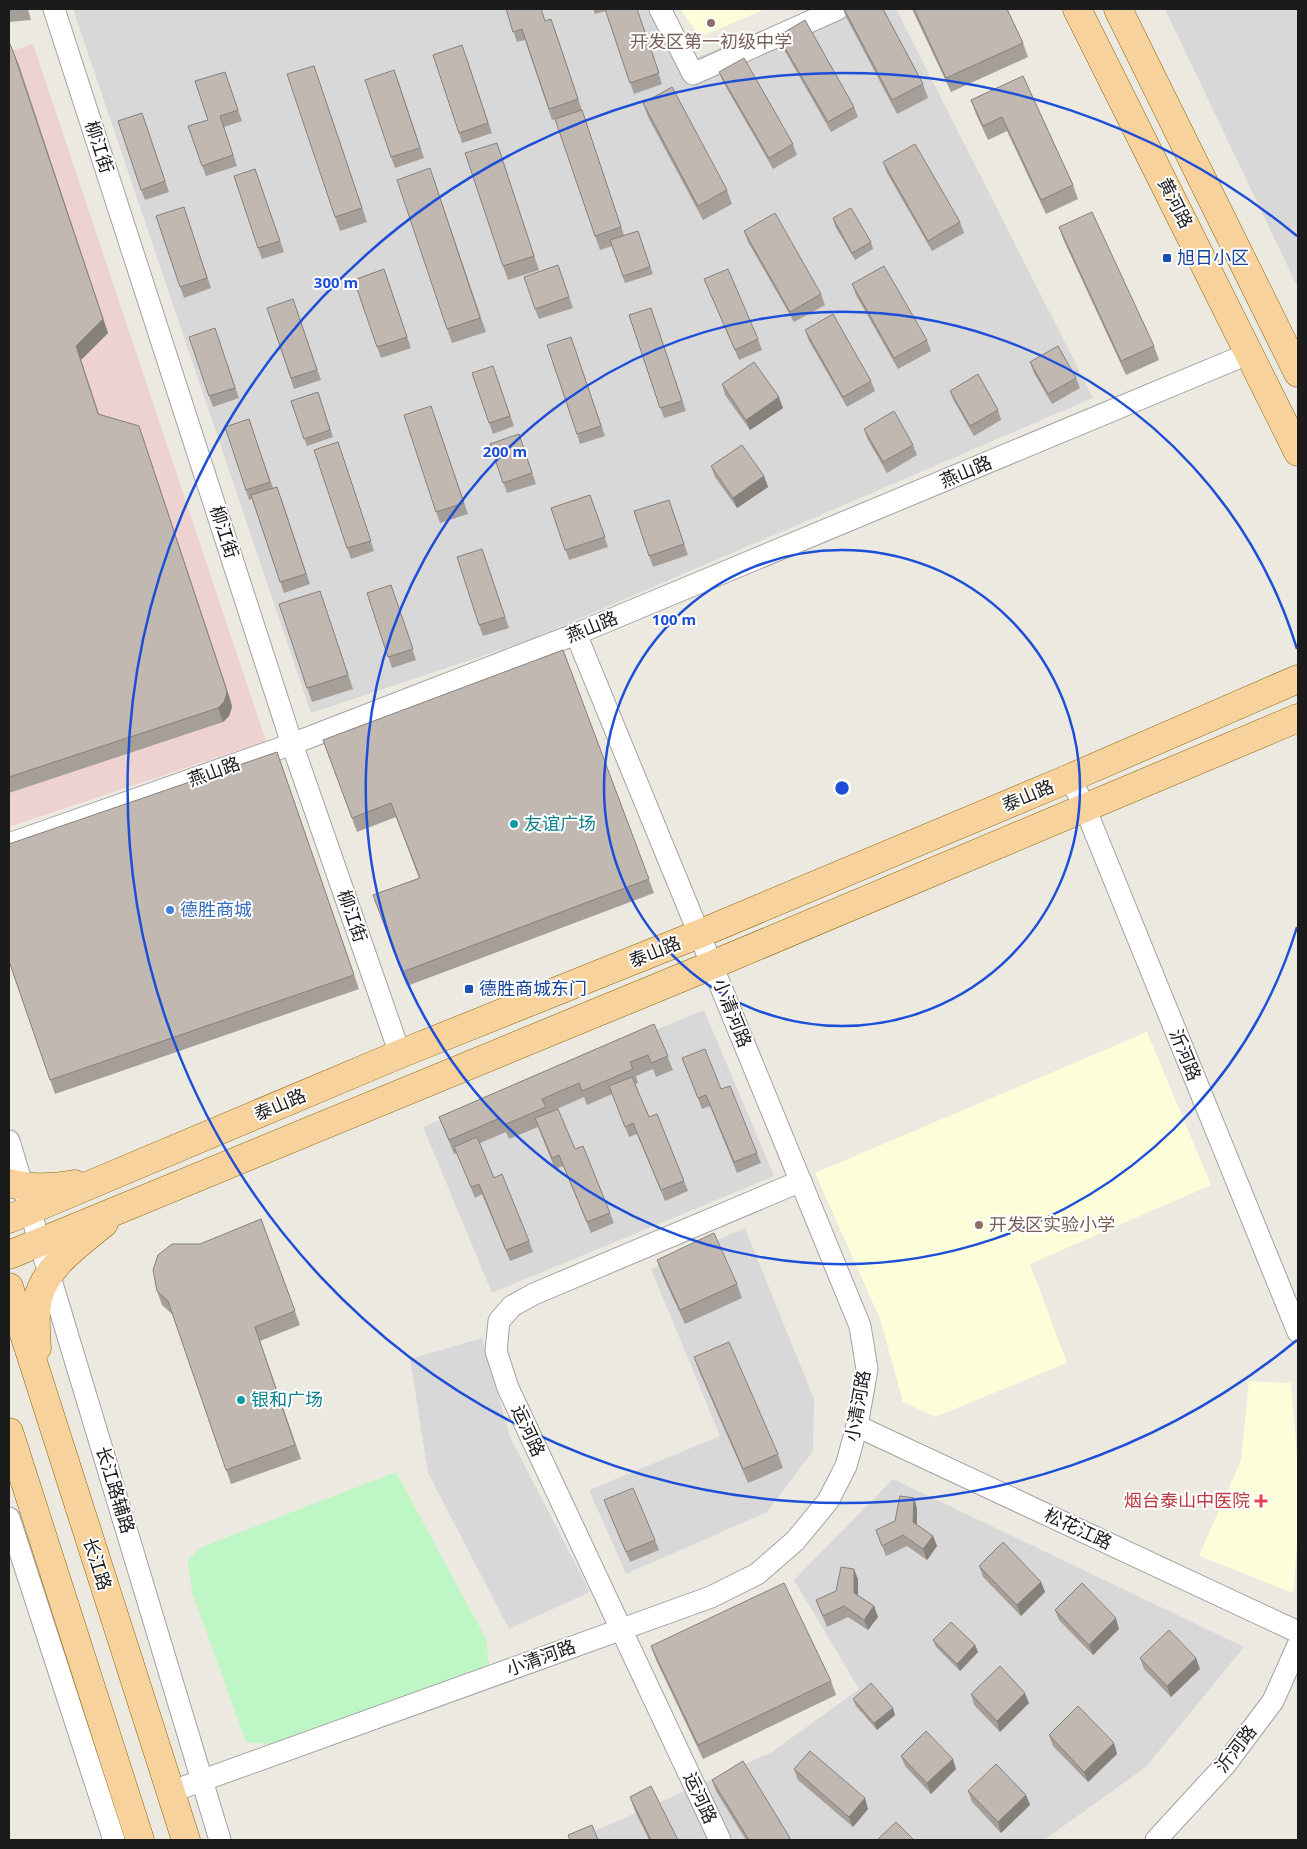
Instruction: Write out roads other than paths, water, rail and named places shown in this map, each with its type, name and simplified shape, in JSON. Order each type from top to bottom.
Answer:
[{"type":"main road","name":"黄河路","points":[[1077,9],[1298,452]]},
{"type":"main road","name":"黄河路","points":[[1118,9],[1298,373]]},
{"type":"main road","name":"泰山路","points":[[18,1200],[113,1176],[400,1054],[699,934],[1070,778],[1298,679]]},
{"type":"main road","name":"泰山路","points":[[9,1255],[712,965],[1298,718]]},
{"type":"main road","points":[[46,1404],[37,1351],[36,1321],[38,1298],[45,1280],[62,1260],[125,1206]]},
{"type":"main road","name":"长江路","points":[[9,1287],[186,1840]]},
{"type":"main road","points":[[9,1432],[140,1840]]},
{"type":"street","name":"柳江街","points":[[54,9],[292,744],[400,1054]]},
{"type":"street","points":[[660,9],[693,74],[838,9]]},
{"type":"street","name":"燕山路","points":[[9,844],[292,744],[576,634],[1250,353]]},
{"type":"street","name":"小清河路","points":[[170,1792],[711,1597],[757,1574],[789,1546],[828,1501],[846,1466],[858,1426],[867,1369],[860,1326],[576,634]]},
{"type":"street","name":"沂河路","points":[[1070,778],[1084,808],[1298,1332]]},
{"type":"street","name":"长江路辅路","points":[[9,1141],[18,1200],[39,1242],[50,1275],[220,1840]]},
{"type":"street","name":"运河路","points":[[720,1840],[508,1388],[496,1351],[500,1321],[512,1306],[534,1294],[801,1181]]},
{"type":"street","name":"松花江路","points":[[858,1426],[1298,1632]]},
{"type":"street","points":[[9,1518],[114,1840]]},
{"type":"street","name":"沂河路","points":[[1156,1840],[1225,1765],[1273,1701],[1298,1645]]},
{"type":"place","name":"开发区第一初级中学","points":[[711,23]]},
{"type":"place","name":"旭日小区","points":[[1167,258]]},
{"type":"place","name":"友谊广场","points":[[514,824]]},
{"type":"place","name":"德胜商城","points":[[170,910]]},
{"type":"place","name":"德胜商城东门","points":[[469,989]]},
{"type":"place","name":"开发区实验小学","points":[[979,1225]]},
{"type":"place","name":"银和广场","points":[[241,1400]]},
{"type":"place","name":"烟台泰山中医院","points":[[1261,1501]]}]
